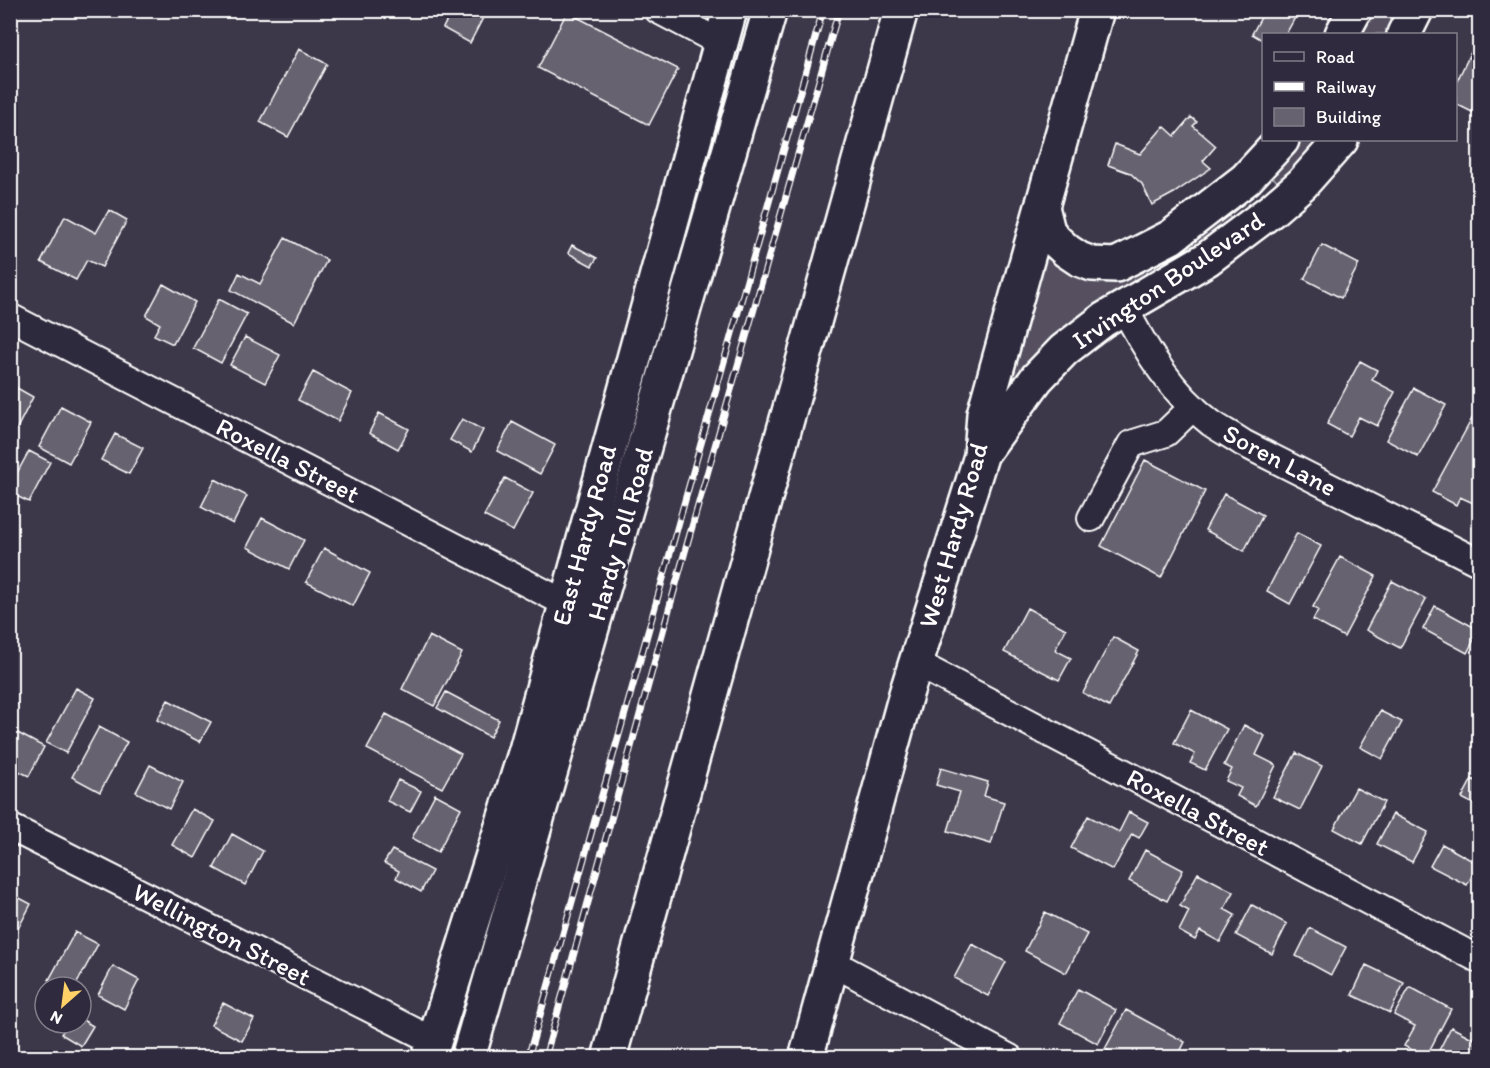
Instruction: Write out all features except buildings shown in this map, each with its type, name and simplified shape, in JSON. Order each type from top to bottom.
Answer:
[{"type":"main road","name":"East Hardy Road","points":[[431,1049],[526,750],[730,10]]},
{"type":"main road","name":"Hardy Toll Road","points":[[468,1058],[770,10]]},
{"type":"main road","points":[[609,1058],[901,10]]},
{"type":"main road","name":"West Hardy Road","points":[[806,1058],[906,694],[981,456],[984,414],[1097,10]]},
{"type":"main road","points":[[1342,33],[1354,10]]},
{"type":"main road","points":[[1404,33],[1416,10]]},
{"type":"main road","name":"Irvington Boulevard","points":[[1042,207],[1048,231],[1066,251],[1092,264],[1116,265],[1171,237],[1246,179],[1281,141]]},
{"type":"main road","name":"Irvington Boulevard","points":[[981,456],[1037,378],[1064,350],[1102,320],[1207,259],[1272,210],[1302,184],[1340,141]]},
{"type":"main road","points":[[1246,179],[1272,210]]},
{"type":"street","points":[[658,10],[721,43]]},
{"type":"street","name":"Soren Lane","points":[[1124,307],[1152,358],[1182,397],[1211,423],[1243,443],[1479,563]]},
{"type":"street","name":"Roxella Street","points":[[10,317],[565,603]]},
{"type":"street","points":[[1091,518],[1131,444],[1166,433],[1193,407]]},
{"type":"street","name":"Roxella Street","points":[[916,663],[1479,960]]},
{"type":"street","name":"Wellington Street","points":[[10,827],[431,1049]]},
{"type":"street","points":[[832,963],[1010,1058]]},
{"type":"shaded area","points":[[1368,11],[1403,11],[1392,33],[1357,33]]},
{"type":"shaded area","points":[[1292,141],[1323,141],[1280,184],[1270,175]]},
{"type":"shaded area","points":[[1227,214],[1234,223],[1016,384],[1008,379],[1042,256],[1051,254],[1064,265]]},
{"type":"railway","points":[[528,1058],[823,10]]},
{"type":"railway","points":[[545,1058],[686,548],[839,10]]}]
